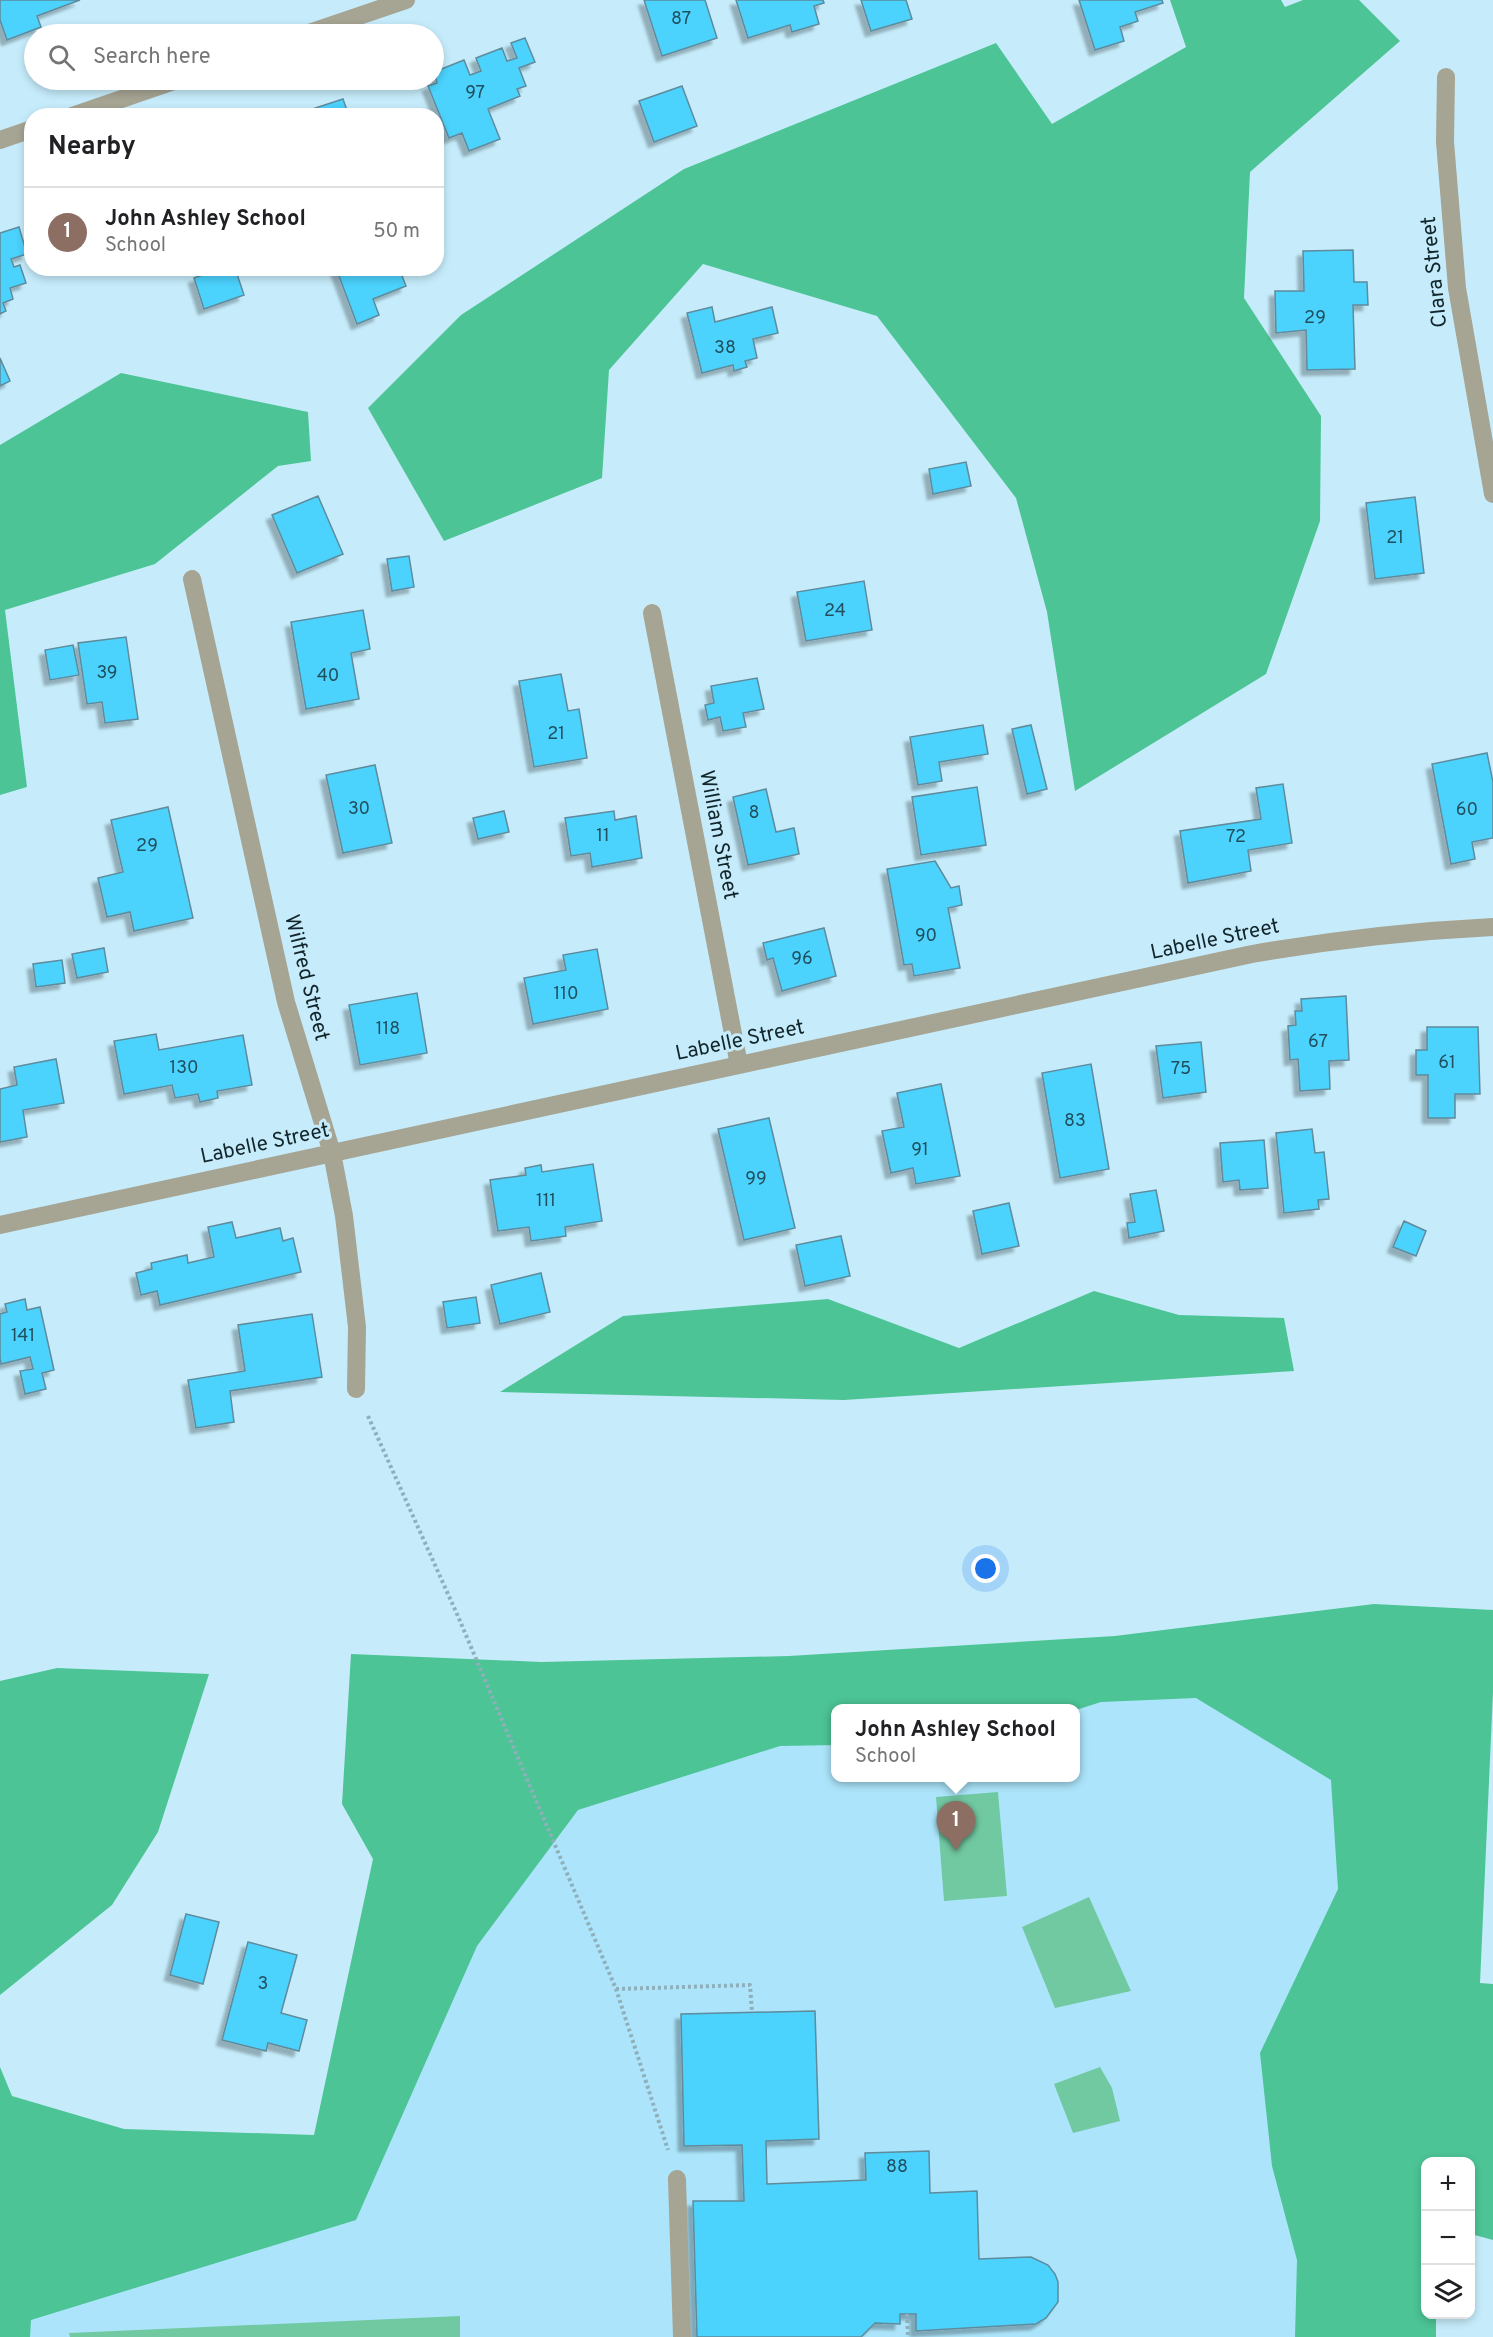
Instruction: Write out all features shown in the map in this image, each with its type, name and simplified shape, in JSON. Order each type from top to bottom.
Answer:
[{"type":"street","points":[[335,24],[406,0]]},
{"type":"street","name":"Clara Street","points":[[1446,77],[1445,142],[1457,288],[1493,495]]},
{"type":"street","points":[[95,108],[148,90]]},
{"type":"street","points":[[0,140],[24,132]]},
{"type":"street","name":"Wilfred Street","points":[[192,579],[286,1002],[332,1153],[344,1216],[357,1327],[356,1389]]},
{"type":"street","name":"William Street","points":[[652,613],[739,1065]]},
{"type":"street","name":"Labelle Street","points":[[0,1225],[1252,954],[1332,940],[1417,931],[1493,927]]},
{"type":"street","points":[[677,2179],[682,2337]]},
{"type":"path","points":[[356,1389],[462,1625],[616,1989],[677,2179]]},
{"type":"path","points":[[616,1989],[750,1985],[752,2012]]},
{"type":"path","points":[[907,2314],[908,2337]]},
{"type":"shaded area","points":[[1302,1651],[1468,2157],[1421,2157],[1421,2196],[1400,2337],[0,2337],[0,2273],[324,2187],[475,1707]]},
{"type":"green space","points":[[1170,0],[1281,0],[1285,7],[1303,0],[1359,0],[1400,41],[1250,172],[1244,298],[1321,416],[1320,521],[1266,674],[1075,791],[1047,612],[1016,498],[877,316],[703,264],[609,370],[602,478],[444,541],[368,408],[461,315],[684,169],[996,43],[1052,124],[1186,47]]},
{"type":"green space","points":[[121,373],[308,412],[311,461],[278,466],[155,564],[5,610],[27,787],[0,795],[0,445]]},
{"type":"green space","points":[[1094,1291],[1179,1315],[1284,1318],[1294,1371],[844,1400],[500,1392],[623,1316],[828,1299],[959,1348]]},
{"type":"green space","points":[[1374,1604],[1493,1610],[1493,1692],[1480,1983],[1493,1984],[1493,2240],[1475,2235],[1475,2157],[1421,2157],[1421,2319],[1436,2319],[1436,2337],[1295,2337],[1297,2260],[1272,2166],[1260,2053],[1338,1889],[1331,1780],[1196,1698],[1101,1702],[1080,1709],[1080,1704],[831,1704],[831,1745],[780,1746],[578,1810],[477,1946],[356,2220],[31,2320],[30,2337],[0,2337],[0,2067],[12,2096],[124,2129],[314,2135],[373,1859],[342,1804],[351,1654],[541,1662],[789,1656],[1115,1636]]},
{"type":"green space","points":[[57,1668],[209,1674],[158,1832],[112,1905],[0,1995],[0,1681]]},
{"type":"green space","points":[[998,1792],[1007,1896],[944,1901],[936,1797]]},
{"type":"green space","points":[[1089,1897],[1131,1991],[1055,2008],[1022,1927]]},
{"type":"green space","points":[[1100,2067],[1112,2088],[1120,2121],[1073,2133],[1054,2084]]},
{"type":"green space","points":[[460,2316],[460,2337],[70,2337],[69,2333]]},
{"type":"building","points":[[0,0],[80,0],[37,16],[40,24],[24,24],[24,34],[7,40],[0,20]]},
{"type":"building","points":[[644,0],[705,0],[717,38],[662,56]]},
{"type":"building","points":[[736,0],[823,0],[824,3],[814,6],[819,24],[792,32],[790,25],[748,38]]},
{"type":"building","points":[[861,0],[906,0],[912,19],[871,31]]},
{"type":"building","points":[[1079,0],[1162,0],[1163,3],[1135,12],[1138,21],[1120,27],[1124,41],[1095,50]]},
{"type":"building","points":[[525,38],[535,62],[519,68],[526,86],[517,89],[520,96],[488,109],[500,139],[469,151],[462,133],[449,138],[444,126],[444,108],[437,108],[430,90],[444,90],[444,68],[464,60],[470,75],[481,71],[476,58],[502,48],[507,61],[517,58],[511,43]]},
{"type":"building","points":[[682,86],[697,126],[654,142],[639,101]]},
{"type":"building","points":[[343,99],[346,108],[315,108]]},
{"type":"building","points":[[19,227],[24,244],[24,255],[11,259],[14,267],[20,265],[26,283],[10,288],[13,299],[3,303],[6,311],[0,314],[0,233]]},
{"type":"building","points":[[1353,250],[1354,282],[1367,282],[1368,305],[1353,305],[1355,369],[1307,370],[1306,330],[1276,333],[1275,291],[1304,291],[1303,251]]},
{"type":"building","points":[[238,276],[244,295],[204,309],[194,278]]},
{"type":"building","points":[[339,276],[402,276],[406,286],[373,299],[379,315],[357,324]]},
{"type":"building","points":[[712,307],[715,322],[772,307],[778,333],[753,339],[757,358],[745,361],[747,367],[734,371],[733,365],[702,373],[687,313]]},
{"type":"building","points":[[0,358],[10,381],[0,386]]},
{"type":"building","points":[[966,462],[971,486],[933,494],[929,469]]},
{"type":"building","points":[[318,496],[343,554],[297,573],[272,515]]},
{"type":"building","points":[[1415,497],[1424,573],[1375,579],[1366,503]]},
{"type":"building","points":[[409,556],[414,587],[392,591],[387,559]]},
{"type":"building","points":[[864,581],[872,630],[806,641],[797,592]]},
{"type":"building","points":[[363,610],[370,649],[351,653],[359,699],[306,709],[291,622]]},
{"type":"building","points":[[126,637],[138,719],[105,723],[102,702],[87,704],[78,643]]},
{"type":"building","points":[[73,645],[79,675],[50,680],[45,650]]},
{"type":"building","points":[[561,674],[568,711],[579,709],[587,758],[534,767],[519,681]]},
{"type":"building","points":[[757,678],[764,709],[743,713],[746,727],[723,731],[720,717],[708,720],[705,705],[714,703],[711,686]]},
{"type":"building","points":[[983,725],[988,754],[939,762],[942,781],[918,785],[910,737]]},
{"type":"building","points":[[1031,725],[1047,789],[1027,794],[1012,729]]},
{"type":"building","points":[[1487,753],[1493,782],[1493,838],[1472,842],[1475,859],[1451,864],[1432,764]]},
{"type":"building","points":[[375,765],[392,843],[343,853],[326,775]]},
{"type":"building","points":[[1283,784],[1292,843],[1248,850],[1251,871],[1188,883],[1180,831],[1261,819],[1256,788]]},
{"type":"building","points":[[977,787],[986,845],[921,855],[912,797]]},
{"type":"building","points":[[766,789],[776,832],[794,828],[799,854],[748,865],[733,797]]},
{"type":"building","points":[[168,807],[193,918],[134,931],[130,912],[107,917],[98,878],[123,872],[111,820]]},
{"type":"building","points":[[504,811],[509,832],[478,839],[473,818]]},
{"type":"building","points":[[614,811],[615,820],[636,816],[642,858],[592,867],[590,853],[571,856],[565,818]]},
{"type":"building","points":[[935,861],[951,888],[959,886],[962,905],[948,908],[960,968],[914,976],[912,964],[904,965],[887,869]]},
{"type":"building","points":[[824,928],[836,976],[782,991],[773,958],[767,960],[763,943]]},
{"type":"building","points":[[104,948],[108,972],[77,978],[72,954]]},
{"type":"building","points":[[597,949],[608,1009],[533,1024],[524,978],[566,970],[563,955]]},
{"type":"building","points":[[62,960],[65,983],[36,987],[33,964]]},
{"type":"building","points":[[417,993],[427,1053],[360,1065],[349,1005]]},
{"type":"building","points":[[1346,996],[1349,1060],[1329,1061],[1330,1089],[1300,1091],[1298,1059],[1290,1060],[1288,1026],[1296,1025],[1295,1011],[1302,1011],[1301,999]]},
{"type":"building","points":[[1427,1027],[1478,1027],[1480,1094],[1455,1094],[1455,1118],[1428,1118],[1428,1075],[1416,1075],[1416,1050],[1427,1050]]},
{"type":"building","points":[[156,1034],[159,1050],[243,1035],[252,1085],[217,1091],[218,1098],[200,1102],[198,1094],[175,1098],[172,1085],[124,1094],[114,1041]]},
{"type":"building","points":[[1201,1042],[1206,1092],[1163,1098],[1156,1046]]},
{"type":"building","points":[[56,1059],[64,1103],[23,1110],[27,1137],[0,1142],[0,1089],[17,1085],[14,1067]]},
{"type":"building","points":[[1091,1064],[1109,1169],[1060,1178],[1042,1073]]},
{"type":"building","points":[[941,1084],[960,1176],[916,1184],[913,1168],[891,1173],[882,1131],[904,1127],[897,1093]]},
{"type":"building","points":[[769,1118],[795,1228],[744,1240],[718,1129]]},
{"type":"building","points":[[1312,1129],[1315,1153],[1324,1152],[1329,1199],[1318,1200],[1319,1209],[1284,1213],[1276,1133]]},
{"type":"building","points":[[1264,1140],[1268,1188],[1240,1190],[1239,1180],[1223,1182],[1220,1143]]},
{"type":"building","points":[[593,1164],[602,1221],[565,1227],[566,1236],[531,1241],[529,1227],[498,1231],[490,1180],[526,1175],[525,1168],[541,1165],[542,1172]]},
{"type":"building","points":[[1156,1190],[1164,1231],[1129,1238],[1127,1223],[1135,1222],[1130,1194]]},
{"type":"building","points":[[1009,1203],[1019,1246],[982,1254],[973,1211]]},
{"type":"building","points":[[1404,1221],[1426,1231],[1416,1256],[1393,1247]]},
{"type":"building","points":[[232,1222],[236,1238],[280,1228],[283,1241],[293,1238],[301,1272],[160,1305],[157,1291],[141,1295],[136,1273],[152,1269],[151,1263],[187,1255],[188,1263],[214,1257],[208,1227]]},
{"type":"building","points":[[841,1236],[850,1276],[805,1286],[796,1245]]},
{"type":"building","points":[[541,1273],[550,1312],[500,1324],[491,1285]]},
{"type":"building","points":[[476,1297],[480,1323],[447,1328],[443,1302]]},
{"type":"building","points":[[25,1299],[27,1310],[40,1307],[54,1370],[42,1373],[46,1389],[25,1394],[20,1371],[33,1369],[30,1357],[1,1364],[0,1314],[7,1312],[5,1304]]},
{"type":"building","points":[[312,1314],[322,1377],[230,1391],[234,1422],[196,1428],[188,1380],[245,1371],[238,1325]]},
{"type":"building","points":[[186,1914],[219,1922],[203,1984],[170,1975]]},
{"type":"building","points":[[248,1942],[297,1955],[281,2013],[307,2020],[299,2051],[268,2043],[266,2051],[222,2040]]},
{"type":"building","points":[[815,2011],[819,2139],[766,2141],[767,2184],[866,2180],[865,2153],[929,2151],[930,2193],[977,2191],[979,2259],[1031,2257],[1048,2265],[1055,2274],[1058,2282],[1058,2302],[1046,2318],[1036,2324],[916,2331],[916,2314],[900,2314],[900,2324],[875,2323],[861,2337],[697,2337],[693,2201],[744,2201],[742,2145],[684,2146],[681,2014]]},
{"type":"place","name":"John Ashley School","points":[[956,1851]]}]
